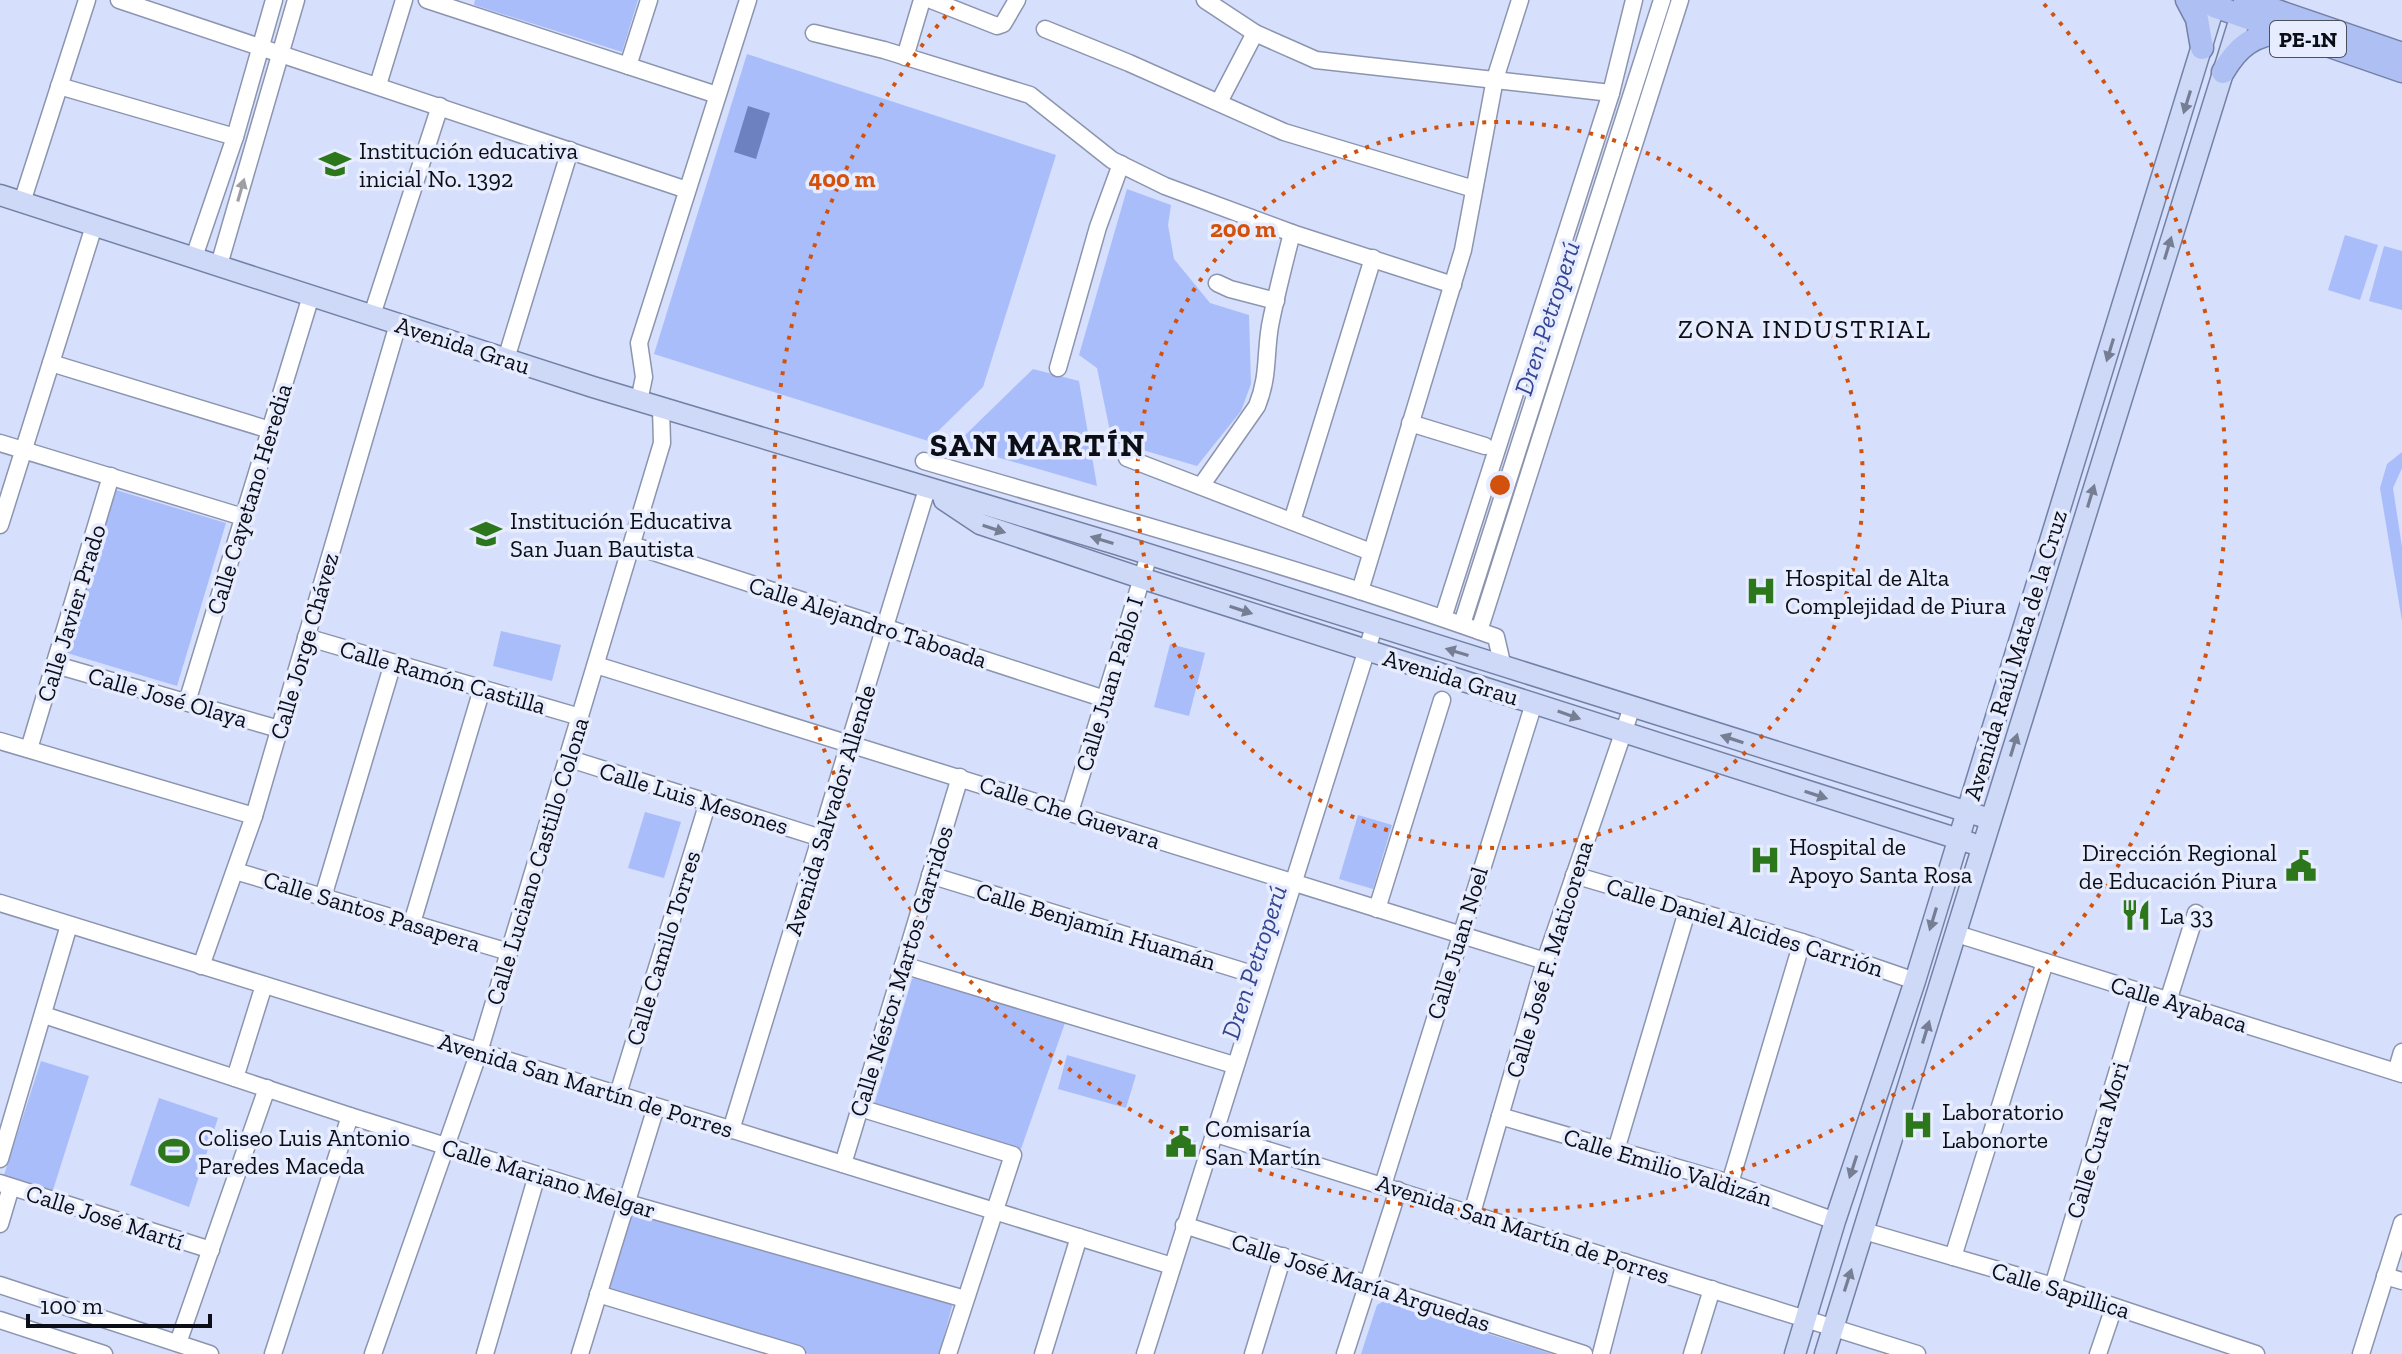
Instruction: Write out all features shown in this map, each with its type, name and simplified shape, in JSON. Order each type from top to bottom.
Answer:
[{"type":"highway","points":[[2187,0],[2197,19],[2202,48]]},
{"type":"highway","name":"PE-1N","points":[[2212,2],[2244,5],[2284,15],[2402,54]]},
{"type":"highway","points":[[2223,72],[2237,49],[2264,35],[2284,15]]},
{"type":"highway","name":"PE-1N","points":[[2284,15],[2402,71]]},
{"type":"main road","name":"Avenida Raúl Mata de la Cruz","points":[[1795,1354],[1835,1221],[1915,981],[2202,48],[2212,2]]},
{"type":"main road","name":"Avenida Raúl Mata de la Cruz","points":[[1825,1354],[2244,5]]},
{"type":"main road","name":"Avenida Grau","points":[[0,195],[661,408],[1149,555],[1990,819]]},
{"type":"main road","name":"Avenida Grau","points":[[927,489],[980,524],[1983,847]]},
{"type":"street","points":[[22,202],[87,0]]},
{"type":"street","points":[[119,0],[165,7],[260,48],[687,190]]},
{"type":"street","points":[[194,257],[235,137],[274,0]]},
{"type":"street","points":[[219,265],[296,0]]},
{"type":"street","points":[[378,85],[404,0]]},
{"type":"street","points":[[427,0],[717,95]]},
{"type":"street","points":[[628,66],[649,0]]},
{"type":"street","points":[[639,401],[644,377],[639,343],[748,0]]},
{"type":"street","points":[[905,57],[922,0]]},
{"type":"street","points":[[932,0],[997,26],[1003,24],[1017,0]]},
{"type":"street","points":[[1205,0],[1255,33],[1327,62],[1611,93]]},
{"type":"street","points":[[1360,591],[1463,250],[1495,79],[1520,0]]},
{"type":"street","points":[[1443,618],[1611,93],[1634,0]]},
{"type":"street","points":[[1462,624],[1662,0]]},
{"type":"street","points":[[1479,631],[1680,0]]},
{"type":"street","points":[[1045,29],[1284,132],[1474,189]]},
{"type":"street","points":[[814,33],[1030,95],[1121,164],[1165,186],[1292,233],[1453,285]]},
{"type":"street","points":[[1219,102],[1255,33]]},
{"type":"street","points":[[59,86],[235,137]]},
{"type":"street","points":[[372,315],[440,106]]},
{"type":"street","points":[[506,359],[570,150]]},
{"type":"street","points":[[1058,368],[1098,227],[1121,164]]},
{"type":"street","points":[[0,525],[94,226]]},
{"type":"street","points":[[1201,486],[1257,406],[1262,394],[1267,378],[1270,328],[1292,233]]},
{"type":"street","points":[[1292,521],[1373,258]]},
{"type":"street","points":[[1217,283],[1276,301]]},
{"type":"street","name":"Calle Cayetano Heredia","points":[[187,702],[311,296]]},
{"type":"street","name":"Calle Jorge Chávez","points":[[201,966],[254,816],[398,324]]},
{"type":"street","points":[[51,363],[270,430]]},
{"type":"street","name":"Calle Luciano Castillo Colona","points":[[373,1354],[479,1052],[662,443],[661,408]]},
{"type":"street","points":[[1410,423],[1485,446]]},
{"type":"street","points":[[0,443],[243,517]]},
{"type":"street","points":[[1127,458],[1371,552]]},
{"type":"street","points":[[924,461],[1462,624],[1496,637],[1503,667]]},
{"type":"street","name":"Calle Javier Prado","points":[[29,749],[111,476]]},
{"type":"street","name":"Avenida Salvador Allende","points":[[731,1130],[927,489]]},
{"type":"street","name":"Calle Alejandro Taboada","points":[[632,545],[1105,699]]},
{"type":"street","name":"Calle Juan Pablo I","points":[[1070,812],[1149,555]]},
{"type":"street","points":[[1145,1354],[1374,627]]},
{"type":"street","name":"Calle Ramón Castilla","points":[[306,637],[580,717]]},
{"type":"street","points":[[323,897],[393,663]]},
{"type":"street","name":"Calle José Olaya","points":[[56,665],[279,729]]},
{"type":"street","name":"Calle Che Guevara","points":[[596,665],[851,742],[1545,961]]},
{"type":"street","points":[[412,923],[482,689]]},
{"type":"street","points":[[1377,909],[1442,700]]},
{"type":"street","name":"Calle Juan Noel","points":[[1345,1354],[1367,1285],[1460,935],[1534,703]]},
{"type":"street","name":"Calle José F. Maticorena","points":[[1472,1213],[1545,961],[1632,707]]},
{"type":"street","points":[[0,741],[254,816]]},
{"type":"street","name":"Calle Luis Mesones","points":[[567,758],[821,838]]},
{"type":"street","name":"Calle Néstor Martos Garridos","points":[[843,1164],[960,777]]},
{"type":"street","name":"Calle Camilo Torres","points":[[618,1094],[708,802]]},
{"type":"street","name":"Calle Santos Pasapera","points":[[235,871],[509,952]]},
{"type":"street","name":"Calle Benjamín Huamán","points":[[930,875],[1262,977]]},
{"type":"street","name":"Calle Daniel Alcides Carrión","points":[[1574,875],[1802,942],[1915,981]]},
{"type":"street","name":"Avenida San Martín de Porres","points":[[0,903],[1172,1266]]},
{"type":"street","points":[[1616,1150],[1688,908]]},
{"type":"street","points":[[2168,1001],[2196,913]]},
{"type":"street","points":[[0,1159],[69,925]]},
{"type":"street","name":"Calle Ayabaca","points":[[1957,934],[2399,1073]]},
{"type":"street","points":[[1730,1183],[1802,942]]},
{"type":"street","points":[[1953,1257],[2045,962]]},
{"type":"street","points":[[903,965],[1234,1065]]},
{"type":"street","points":[[235,1078],[264,985]]},
{"type":"street","name":"Calle Cura Mori","points":[[2053,1286],[2141,993]]},
{"type":"street","name":"Calle Mariano Melgar","points":[[44,1015],[627,1203],[965,1299]]},
{"type":"street","points":[[2399,1073],[2402,1052]]},
{"type":"street","points":[[178,1343],[267,1088]]},
{"type":"street","points":[[580,1354],[656,1107]]},
{"type":"street","points":[[860,1108],[1013,1155],[948,1354]]},
{"type":"street","points":[[273,1354],[350,1116]]},
{"type":"street","name":"Calle Emilio Valdizán","points":[[1500,1116],[1730,1183],[1835,1221]]},
{"type":"street","name":"Avenida San Martín de Porres","points":[[1213,1133],[1917,1354]]},
{"type":"street","points":[[485,1354],[537,1175]]},
{"type":"street","points":[[0,1224],[5,1185]]},
{"type":"street","name":"Calle José Martí","points":[[5,1185],[211,1250]]},
{"type":"street","points":[[2361,1354],[2402,1223]]},
{"type":"street","name":"Calle José María Arguedas","points":[[1184,1225],[1584,1354]]},
{"type":"street","name":"Calle Sapillica","points":[[1864,1231],[2053,1286],[2256,1354]]},
{"type":"street","points":[[1043,1354],[1079,1237]]},
{"type":"street","points":[[1253,1354],[1283,1256]]},
{"type":"street","points":[[1601,1354],[1625,1262]]},
{"type":"street","points":[[2385,1276],[2402,1281]]},
{"type":"street","points":[[0,1285],[210,1354]]},
{"type":"street","points":[[1692,1354],[1712,1289]]},
{"type":"street","points":[[598,1294],[797,1354]]},
{"type":"street","points":[[2098,1354],[2114,1307]]},
{"type":"street","points":[[0,1320],[104,1354]]},
{"type":"shaded area","points":[[475,0],[638,0],[622,52],[474,5]]},
{"type":"shaded area","points":[[747,54],[1056,155],[983,387],[928,441],[654,354]]},
{"type":"shaded area","points":[[748,106],[770,113],[756,159],[734,152]]},
{"type":"shaded area","points":[[1127,189],[1171,205],[1168,225],[1174,259],[1210,303],[1249,315],[1251,384],[1241,411],[1197,466],[1112,441],[1097,368],[1079,355]]},
{"type":"shaded area","points":[[2345,235],[2378,245],[2360,300],[2328,290]]},
{"type":"shaded area","points":[[2384,246],[2402,251],[2402,310],[2369,301]]},
{"type":"shaded area","points":[[1033,369],[1079,381],[1097,486],[955,445]]},
{"type":"shaded area","points":[[2402,452],[2402,468],[2393,488],[2402,547],[2402,621],[2380,488],[2387,464]]},
{"type":"shaded area","points":[[116,490],[226,523],[177,686],[67,653]]},
{"type":"shaded area","points":[[501,631],[561,645],[552,681],[493,666]]},
{"type":"shaded area","points":[[1170,644],[1205,653],[1189,716],[1154,707]]},
{"type":"shaded area","points":[[645,812],[681,822],[664,878],[628,868]]},
{"type":"shaded area","points":[[1358,815],[1392,825],[1373,889],[1339,879]]},
{"type":"shaded area","points":[[919,976],[1066,1020],[1021,1149],[874,1105],[912,979]]},
{"type":"shaded area","points":[[1067,1055],[1136,1075],[1126,1108],[1058,1089]]},
{"type":"shaded area","points":[[41,1061],[89,1076],[53,1190],[4,1175]]},
{"type":"shaded area","name":"Coliseo Luis Antonio Paredes Maceda","points":[[159,1098],[218,1118],[189,1207],[130,1185]]},
{"type":"shaded area","points":[[633,1210],[953,1303],[939,1354],[809,1354],[608,1294]]},
{"type":"shaded area","points":[[1384,1301],[1552,1354],[1361,1354],[1377,1305]]},
{"type":"place","name":"Institución educativa inicial No. 1392","points":[[335,164]]},
{"type":"place","name":"Institución Educativa San Juan Bautista","points":[[486,534]]},
{"type":"place","name":"Hospital de Alta Complejidad de Piura","points":[[1761,591]]},
{"type":"place","name":"Hospital de Apoyo Santa Rosa","points":[[1765,860]]},
{"type":"place","name":"Dirección Regional de Educación Piura","points":[[2301,866]]},
{"type":"place","name":"La 33","points":[[2136,915]]},
{"type":"place","name":"Laboratorio Labonorte","points":[[1918,1125]]},
{"type":"place","name":"Comisaría San Martín","points":[[1181,1142]]},
{"type":"place","name":"Coliseo Luis Antonio Paredes Maceda","points":[[174,1151]]},
{"type":"district","name":"ZONA INDUSTRIAL","points":[[1805,329]]},
{"type":"district","name":"SAN MARTÍN","points":[[1038,445]]},
{"type":"water label","name":"Dren Petroperú","points":[[1547,318]]},
{"type":"water label","name":"Dren Petroperú","points":[[1254,962]]}]
